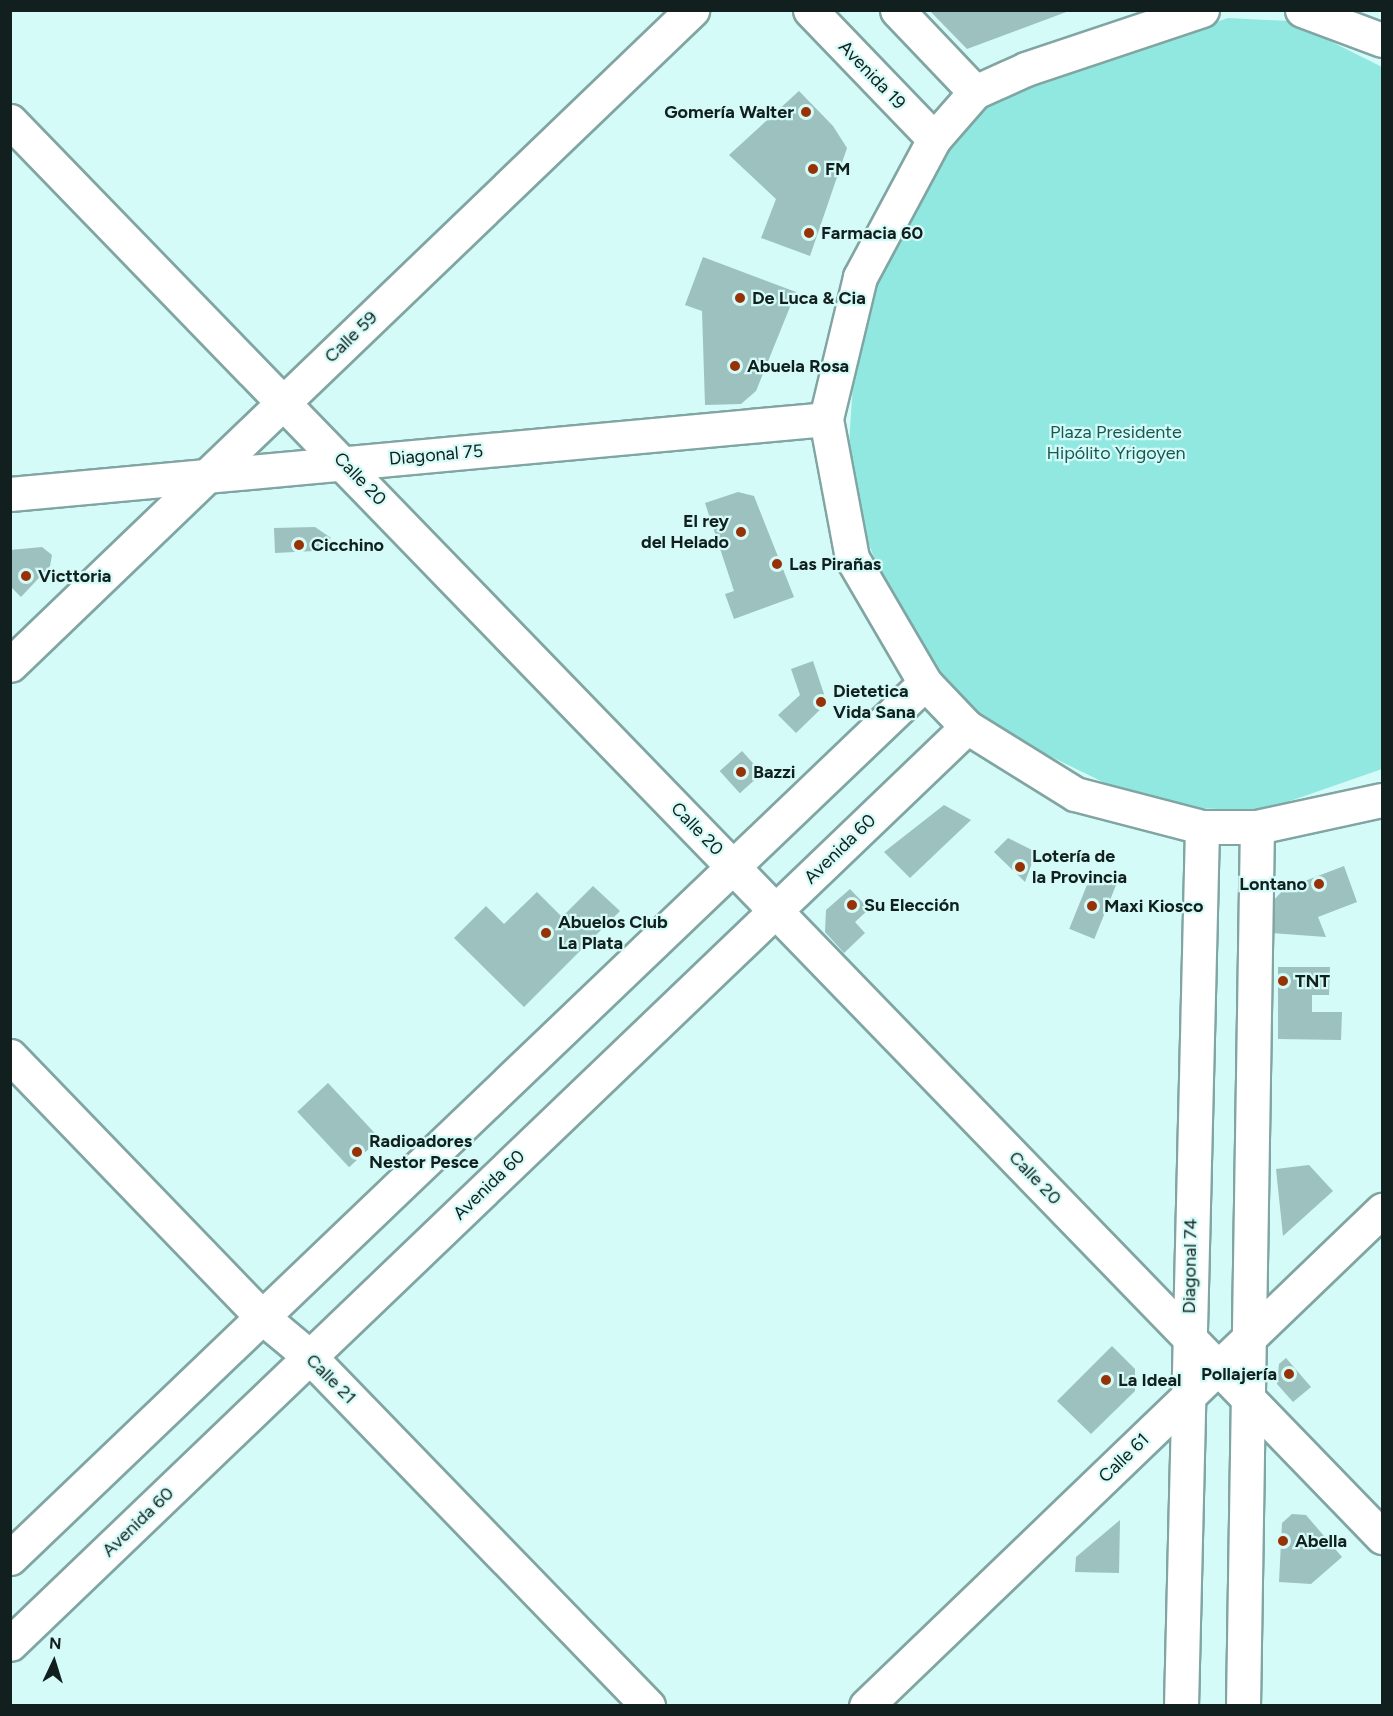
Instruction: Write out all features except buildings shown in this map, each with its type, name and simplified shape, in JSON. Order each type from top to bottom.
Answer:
[{"type":"main road","name":"Calle 59","points":[[10,665],[692,10]]},
{"type":"main road","name":"Avenida 19","points":[[810,10],[934,139]]},
{"type":"main road","points":[[897,10],[975,92]]},
{"type":"main road","points":[[1202,10],[1026,69],[975,92],[934,139],[860,278],[826,419],[852,558],[925,682],[967,727],[1075,794],[1202,827],[1257,827],[1383,800]]},
{"type":"main road","points":[[1302,10],[1383,40]]},
{"type":"main road","name":"Calle 20","points":[[10,121],[345,463],[1383,1538]]},
{"type":"main road","name":"Diagonal 75","points":[[10,494],[826,419]]},
{"type":"main road","points":[[10,1558],[925,682]]},
{"type":"main road","name":"Avenida 60","points":[[10,1644],[967,727]]},
{"type":"main road","name":"Diagonal 74","points":[[1181,1706],[1188,1337],[1202,827]]},
{"type":"main road","points":[[1243,1706],[1257,827]]},
{"type":"main road","name":"Calle 21","points":[[10,1056],[262,1317],[310,1357],[648,1706]]},
{"type":"main road","name":"Calle 61","points":[[866,1706],[1383,1210]]},
{"type":"green space","name":"Plaza Presidente Hipólito Yrigoyen","points":[[1228,18],[1290,21],[1382,67],[1382,769],[1261,811],[1152,806],[974,719],[915,655],[846,490],[858,307],[925,158],[988,102]]},
{"type":"place","name":"Gomería Walter","points":[[806,112]]},
{"type":"place","name":"FM","points":[[813,169]]},
{"type":"place","name":"Farmacia 60","points":[[809,233]]},
{"type":"place","name":"De Luca & Cia","points":[[740,298]]},
{"type":"place","name":"Abuela Rosa","points":[[735,366]]},
{"type":"place","name":"El rey del Helado","points":[[741,532]]},
{"type":"place","name":"Cicchino","points":[[299,545]]},
{"type":"place","name":"Las Pirañas","points":[[777,564]]},
{"type":"place","name":"Victtoria","points":[[26,576]]},
{"type":"place","name":"Dietetica Vida Sana","points":[[821,702]]},
{"type":"place","name":"Bazzi","points":[[741,772]]},
{"type":"place","name":"Lotería de la Provincia","points":[[1020,867]]},
{"type":"place","name":"Lontano","points":[[1319,884]]},
{"type":"place","name":"Su Elección","points":[[852,905]]},
{"type":"place","name":"Maxi Kiosco","points":[[1092,906]]},
{"type":"place","name":"Abuelos Club La Plata","points":[[546,933]]},
{"type":"place","name":"TNT","points":[[1283,981]]},
{"type":"place","name":"Radioadores Nestor Pesce","points":[[357,1152]]},
{"type":"place","name":"Pollajería","points":[[1289,1374]]},
{"type":"place","name":"La Ideal","points":[[1106,1380]]},
{"type":"place","name":"Abella","points":[[1283,1541]]}]
